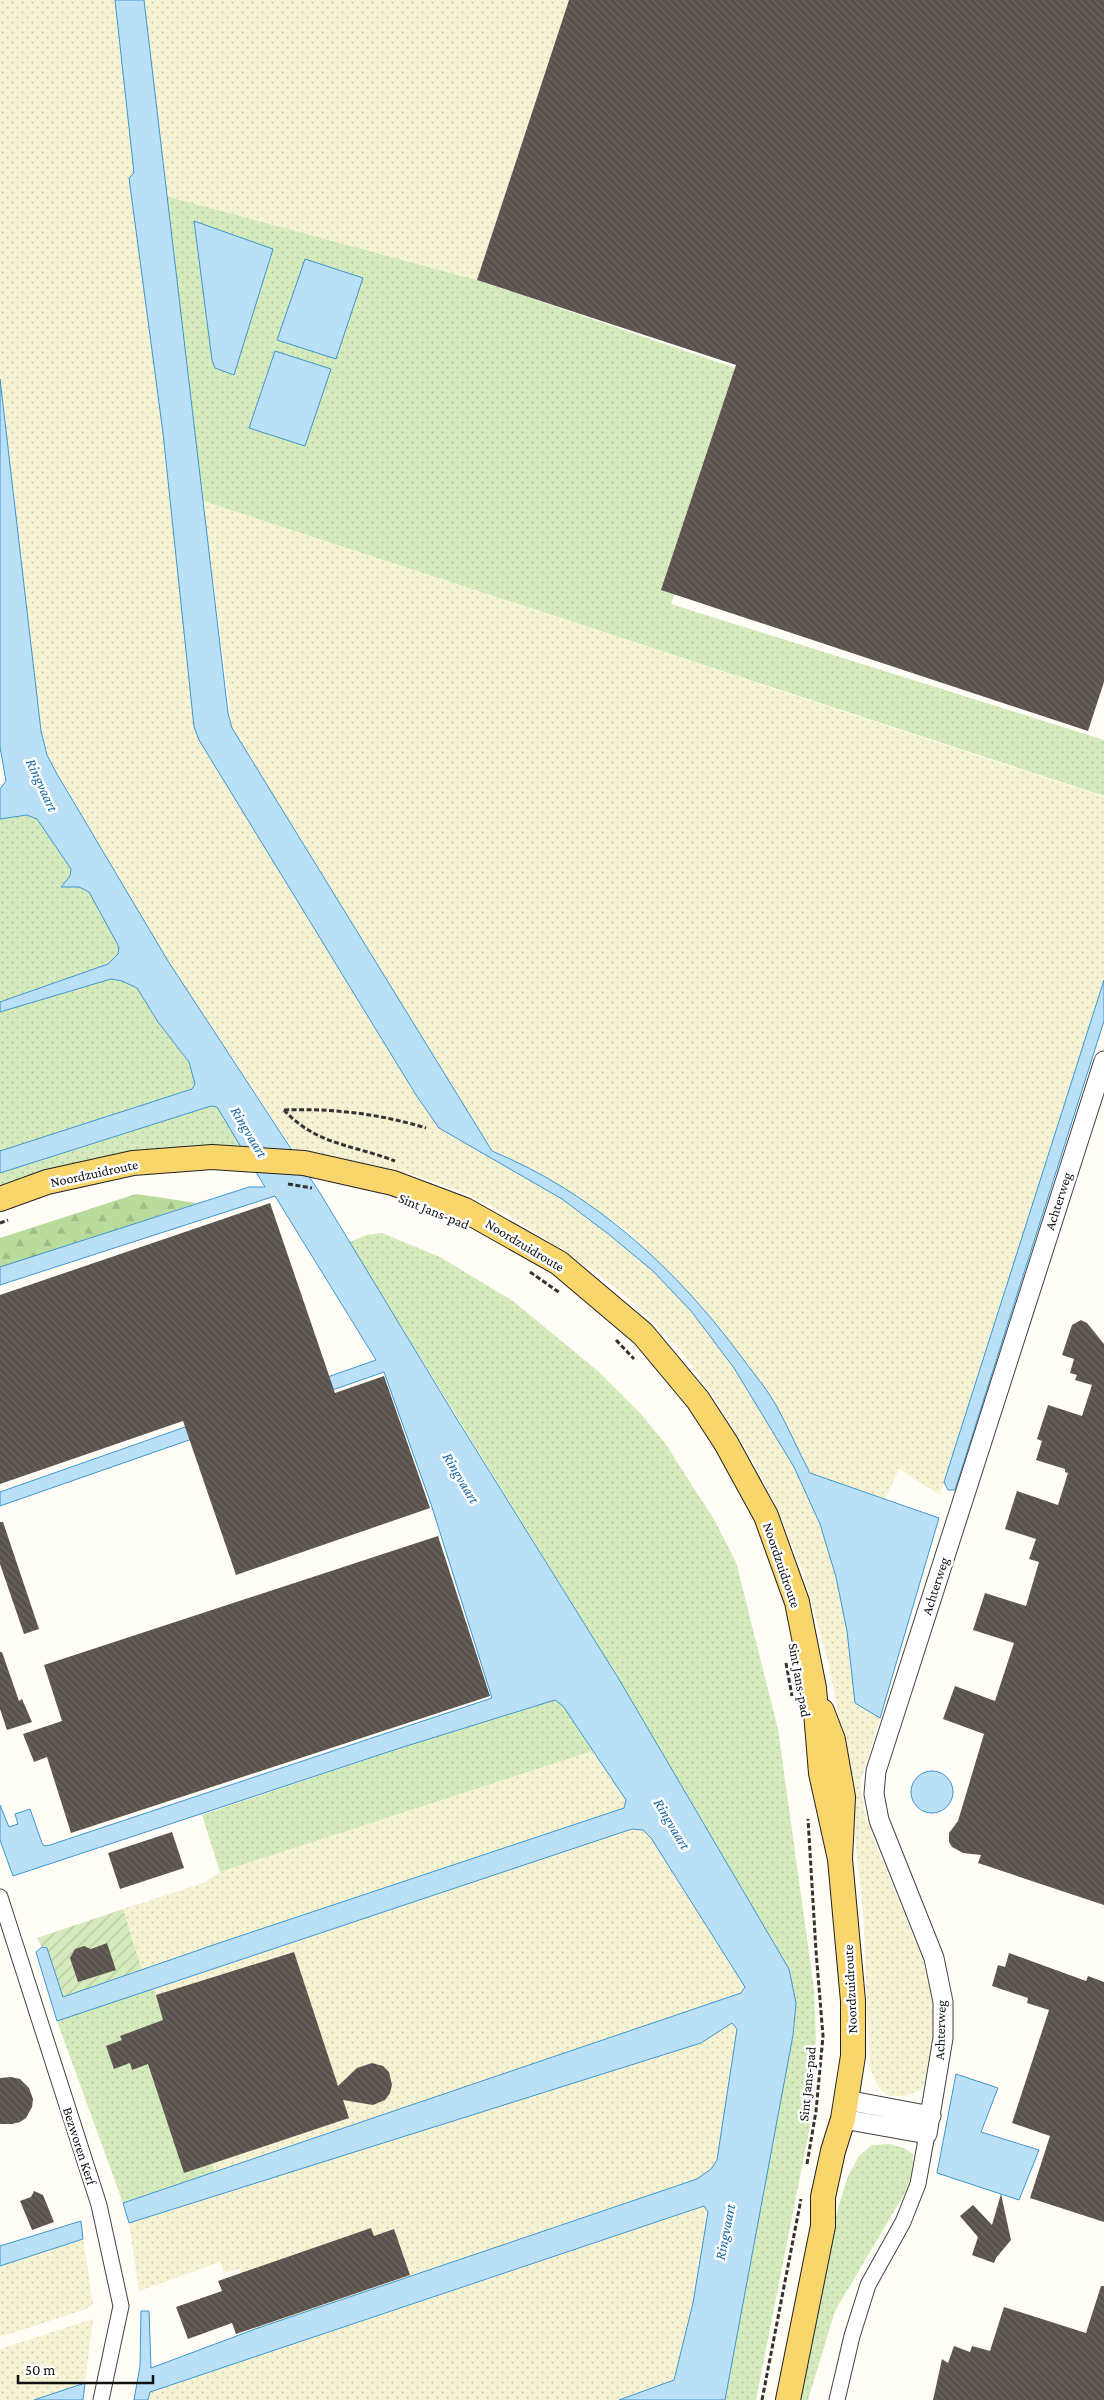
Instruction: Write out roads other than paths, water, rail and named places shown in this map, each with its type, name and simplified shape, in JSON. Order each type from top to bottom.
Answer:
[{"type":"main road","name":"Noordzuidroute","points":[[5,1209],[47,1182],[133,1162],[212,1157],[304,1163],[393,1183],[465,1210],[559,1263],[643,1334],[702,1408],[726,1443],[766,1516],[797,1602],[814,1688],[821,1773],[840,1859],[853,2001],[853,2056],[845,2109],[848,2152],[836,2202],[823,2226],[788,2400]]},
{"type":"street","name":"Achterweg","points":[[837,2400],[852,2336],[868,2285],[903,2222],[918,2184],[931,2116],[942,2038],[943,2002],[934,1958],[879,1820],[874,1794],[876,1771],[1104,1061]]},
{"type":"street","name":"Bezworen Kerf","points":[[0,1897],[100,2206],[121,2306],[101,2400]]},
{"type":"street","points":[[845,2109],[931,2116]]},
{"type":"street","points":[[845,2109],[927,2134]]},
{"type":"water","points":[[115,0],[144,0],[228,713],[232,728],[492,1151],[529,1168],[565,1189],[631,1237],[662,1265],[718,1326],[765,1387],[810,1473],[939,1518],[880,1718],[855,1703],[847,1631],[836,1577],[820,1524],[794,1467],[734,1368],[691,1311],[653,1271],[607,1233],[562,1199],[439,1128],[416,1095],[199,740],[194,727],[163,433],[129,178],[134,173]]},
{"type":"water","points":[[194,221],[273,249],[234,375],[215,368],[212,360]]},
{"type":"water","points":[[305,259],[363,278],[336,359],[277,340]]},
{"type":"water","points":[[275,351],[331,369],[305,446],[249,428]]},
{"type":"water","name":"Ringvaart","points":[[0,379],[41,731],[47,755],[168,961],[320,1193],[455,1416],[620,1681],[789,1969],[796,2003],[793,2035],[725,2400],[619,2400],[674,2380],[693,2303],[708,2212],[704,2206],[150,2392],[148,2400],[134,2400],[140,2366],[141,2311],[149,2311],[151,2368],[258,2328],[697,2179],[711,2169],[717,2160],[737,2029],[732,2023],[701,2043],[129,2223],[123,2203],[741,1993],[745,1987],[651,1838],[643,1830],[632,1829],[57,2021],[36,1952],[42,1947],[47,1948],[63,1997],[624,1808],[626,1800],[563,1706],[555,1700],[400,1748],[13,1876],[0,1840],[0,1805],[9,1827],[18,1824],[15,1814],[30,1809],[42,1843],[44,1846],[50,1845],[492,1698],[431,1504],[384,1372],[0,1506],[0,1492],[376,1360],[275,1196],[0,1285],[0,1267],[249,1187],[265,1187],[217,1107],[211,1106],[0,1173],[0,1151],[192,1089],[195,1084],[189,1062],[158,1022],[137,988],[122,981],[111,979],[0,1012],[0,1002],[108,964],[118,954],[119,947],[89,892],[79,887],[61,887],[70,876],[71,869],[37,819],[27,815],[0,819],[0,789],[6,781],[0,747]]},
{"type":"water","points":[[1104,980],[1104,1021],[955,1490],[948,1490],[944,1482]]},
{"type":"water","points":[[936,1771],[944,1774],[950,1780],[953,1792],[950,1804],[944,1810],[928,1813],[920,1810],[914,1804],[911,1788],[914,1780],[920,1774]]},
{"type":"water","points":[[956,2074],[998,2088],[981,2132],[1039,2150],[1019,2200],[937,2173]]},
{"type":"water","points":[[81,2221],[83,2239],[0,2266],[0,2246]]},
{"type":"water","points":[[85,2383],[83,2400],[34,2400]]}]
